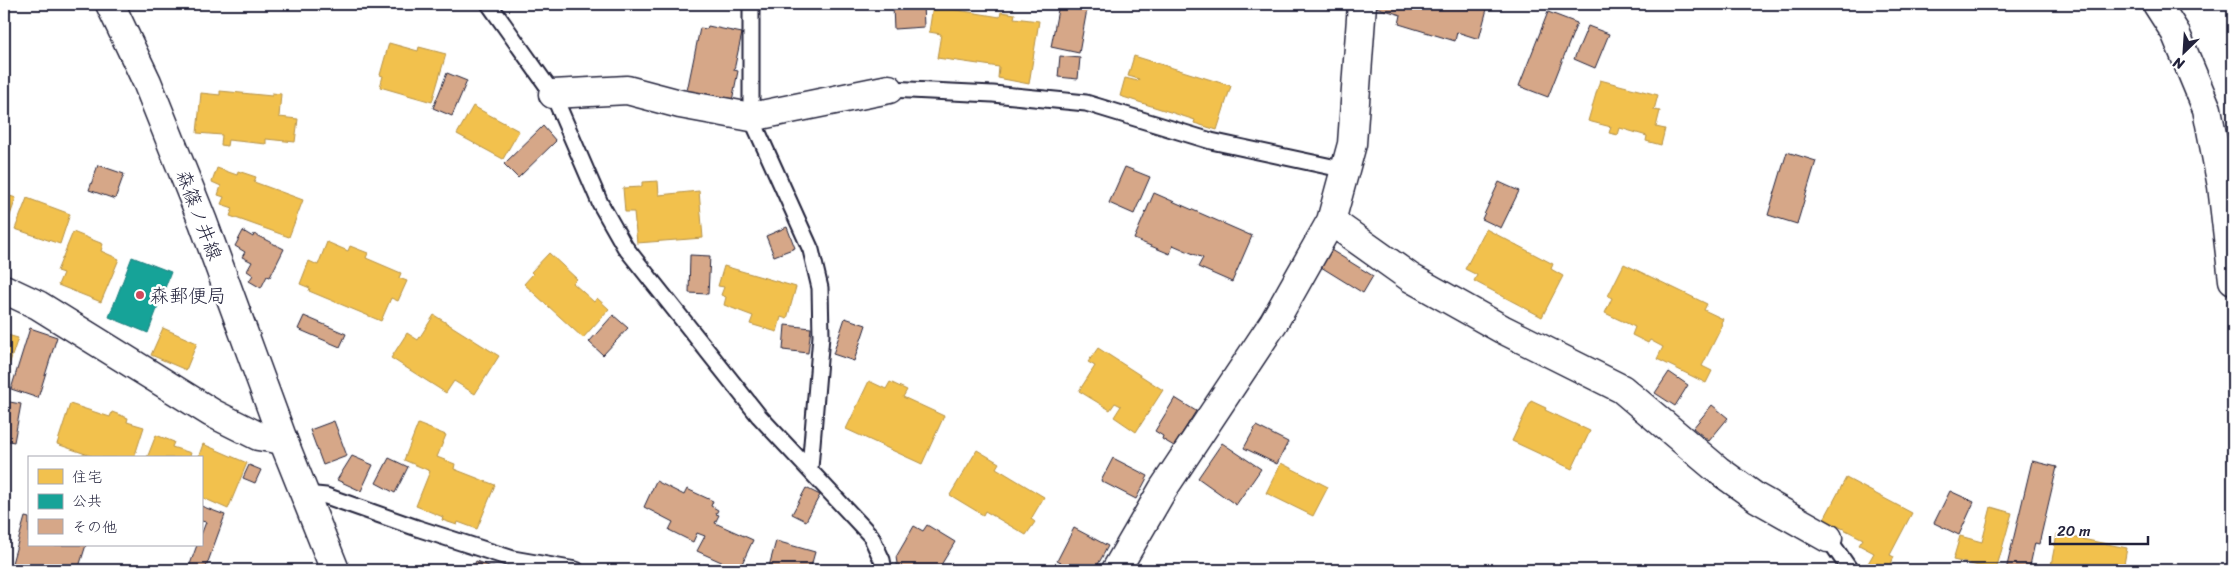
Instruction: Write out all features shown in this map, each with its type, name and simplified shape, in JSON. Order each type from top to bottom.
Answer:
[{"type":"street","name":"森篠ノ井線","points":[[110,4],[147,82],[203,222],[282,440],[306,494],[335,570]]},
{"type":"street","points":[[1116,570],[1163,489],[1274,322],[1331,221],[1352,144],[1362,4]]},
{"type":"street","points":[[2157,4],[2175,32],[2208,109],[2222,186],[2233,280]]},
{"type":"street","points":[[553,94],[627,90],[680,104],[750,117],[889,89]]},
{"type":"street","points":[[1331,221],[1411,278],[1502,329],[1622,389],[1718,470],[1757,498],[1828,538]]},
{"type":"street","points":[[4,289],[38,305],[212,413],[258,436],[282,440]]},
{"type":"lane","points":[[490,4],[553,94],[600,203],[625,247],[759,416],[810,468],[871,536],[882,560],[884,570]]},
{"type":"lane","points":[[751,4],[750,117],[811,250],[820,288],[821,336],[810,468]]},
{"type":"lane","points":[[889,89],[993,94],[1086,103],[1211,141],[1346,170]]},
{"type":"lane","points":[[306,494],[326,496],[417,528],[513,558],[576,570]]},
{"type":"lane","points":[[1828,538],[1850,570]]},
{"type":"building: 住宅","points":[[933,6],[1000,17],[1001,12],[1015,14],[1014,18],[1039,21],[1029,84],[998,78],[999,67],[937,58],[941,34],[929,32]]},
{"type":"building: 住宅","points":[[389,43],[418,51],[419,47],[446,54],[432,102],[380,87],[383,76],[380,75]]},
{"type":"building: 住宅","points":[[1134,56],[1231,86],[1217,130],[1194,123],[1195,120],[1120,96],[1125,78],[1138,81],[1139,79],[1128,76]]},
{"type":"building: 住宅","points":[[1600,80],[1658,95],[1654,110],[1660,111],[1656,127],[1665,129],[1661,145],[1646,141],[1647,136],[1620,128],[1618,135],[1609,133],[1611,127],[1588,121]]},
{"type":"building: 住宅","points":[[220,91],[272,96],[272,93],[281,94],[279,117],[298,119],[295,142],[266,139],[266,144],[228,140],[227,146],[221,145],[222,135],[197,133],[201,93],[220,95]]},
{"type":"building: 住宅","points":[[473,106],[519,131],[503,159],[457,134]]},
{"type":"building: 住宅","points":[[217,168],[237,175],[238,171],[256,177],[254,182],[303,200],[289,237],[230,216],[233,208],[221,204],[224,197],[218,195],[221,186],[212,182]]},
{"type":"building: 住宅","points":[[658,181],[659,195],[699,191],[703,238],[637,243],[634,212],[625,212],[623,188],[642,187],[642,182]]},
{"type":"building: 住宅","points":[[4,194],[16,198],[4,233]]},
{"type":"building: 住宅","points":[[27,198],[70,214],[60,244],[15,229]]},
{"type":"building: 住宅","points":[[1486,229],[1553,264],[1551,269],[1563,276],[1542,317],[1474,281],[1477,275],[1465,269]]},
{"type":"building: 住宅","points":[[73,232],[103,244],[101,251],[119,259],[101,302],[58,285],[63,273],[57,271]]},
{"type":"building: 住宅","points":[[327,242],[348,251],[350,246],[368,253],[366,258],[401,273],[399,278],[407,281],[398,301],[391,298],[381,321],[309,291],[310,288],[300,284],[309,261],[318,265]]},
{"type":"building: 住宅","points":[[549,253],[577,279],[573,283],[594,302],[597,298],[609,309],[583,338],[524,284],[533,274],[531,272]]},
{"type":"building: 住宅","points":[[1624,264],[1707,304],[1704,310],[1723,319],[1721,323],[1723,324],[1702,366],[1712,371],[1706,383],[1657,359],[1663,347],[1650,340],[1648,343],[1632,335],[1635,327],[1605,313],[1612,298],[1608,296]]},
{"type":"building: 住宅","points":[[724,266],[796,287],[787,319],[781,317],[777,332],[750,324],[753,316],[724,305],[726,297],[721,295],[724,287],[718,286]]},
{"type":"building: 住宅","points":[[434,315],[499,356],[475,394],[454,381],[446,393],[391,358],[407,333],[418,340]]},
{"type":"building: 住宅","points":[[163,328],[197,343],[186,370],[151,355]]},
{"type":"building: 住宅","points":[[4,334],[18,338],[8,368],[4,367]]},
{"type":"building: 住宅","points":[[1098,348],[1163,390],[1136,432],[1114,417],[1121,406],[1115,403],[1110,410],[1079,391],[1095,366],[1088,362]]},
{"type":"building: 住宅","points":[[869,381],[886,389],[890,382],[907,390],[903,397],[944,416],[922,464],[846,429]]},
{"type":"building: 住宅","points":[[1531,401],[1546,408],[1545,410],[1590,431],[1572,469],[1512,441]]},
{"type":"building: 住宅","points":[[70,404],[110,417],[112,412],[128,418],[127,422],[144,427],[135,456],[91,456],[57,444]]},
{"type":"building: 住宅","points":[[418,424],[446,435],[437,457],[455,464],[454,469],[495,485],[477,529],[458,522],[457,525],[442,520],[443,517],[416,506],[430,471],[404,460]]},
{"type":"building: 住宅","points":[[156,435],[174,442],[172,447],[191,453],[190,456],[148,456]]},
{"type":"building: 住宅","points":[[203,444],[247,463],[228,509],[202,497],[202,456],[199,456]]},
{"type":"building: 住宅","points":[[977,450],[999,463],[996,468],[1044,497],[1031,519],[1035,522],[1026,535],[985,511],[983,515],[950,495]]},
{"type":"building: 住宅","points":[[1281,463],[1328,487],[1313,516],[1266,493]]},
{"type":"building: 住宅","points":[[1846,478],[1912,513],[1890,555],[1894,557],[1888,570],[1864,570],[1874,553],[1859,545],[1863,539],[1824,519]]},
{"type":"building: 住宅","points":[[1991,507],[2012,513],[1996,570],[1953,560],[1960,536],[1982,542]]},
{"type":"building: 住宅","points":[[2057,534],[2127,548],[2123,570],[2050,570]]},
{"type":"building: 住宅","points":[[228,565],[241,570],[226,570]]},
{"type":"building: 公共","name":"森郵便局","points":[[132,257],[171,272],[148,333],[109,317]]},
{"type":"building: その他","points":[[896,4],[923,4],[924,27],[894,29],[893,7],[896,7]]},
{"type":"building: その他","points":[[1059,4],[1088,4],[1079,53],[1051,47]]},
{"type":"building: その他","points":[[1376,4],[1469,4],[1487,9],[1479,39],[1457,32],[1455,41],[1399,24],[1401,15],[1375,7]]},
{"type":"building: その他","points":[[1548,12],[1577,23],[1548,97],[1519,86]]},
{"type":"building: その他","points":[[708,26],[742,33],[734,70],[738,71],[732,101],[687,91],[700,28],[707,29]]},
{"type":"building: その他","points":[[1588,26],[1609,34],[1595,68],[1574,59]]},
{"type":"building: その他","points":[[1060,56],[1080,58],[1078,79],[1058,77]]},
{"type":"building: その他","points":[[447,73],[467,81],[452,116],[433,108]]},
{"type":"building: その他","points":[[543,126],[556,141],[518,178],[504,164]]},
{"type":"building: その他","points":[[1787,152],[1816,161],[1797,224],[1768,215]]},
{"type":"building: その他","points":[[98,165],[124,174],[115,199],[89,190]]},
{"type":"building: その他","points":[[1125,167],[1150,177],[1134,214],[1109,203]]},
{"type":"building: その他","points":[[1499,182],[1519,191],[1501,228],[1482,219]]},
{"type":"building: その他","points":[[1154,193],[1252,236],[1232,282],[1198,267],[1203,258],[1173,245],[1170,254],[1134,239]]},
{"type":"building: その他","points":[[787,227],[795,248],[774,256],[766,236]]},
{"type":"building: その他","points":[[243,231],[253,237],[254,234],[284,249],[270,277],[267,276],[261,288],[249,281],[253,275],[247,271],[252,262],[242,257],[245,252],[235,246]]},
{"type":"building: その他","points":[[1331,250],[1373,276],[1363,293],[1321,267]]},
{"type":"building: その他","points":[[690,255],[710,256],[708,294],[689,293]]},
{"type":"building: その他","points":[[613,315],[628,328],[603,355],[589,342]]},
{"type":"building: その他","points":[[304,316],[346,334],[340,347],[298,329]]},
{"type":"building: その他","points":[[845,318],[866,325],[854,361],[833,354]]},
{"type":"building: その他","points":[[785,325],[811,328],[808,353],[783,350]]},
{"type":"building: その他","points":[[30,328],[57,337],[38,398],[11,389]]},
{"type":"building: その他","points":[[1669,372],[1688,385],[1675,406],[1655,393]]},
{"type":"building: その他","points":[[1175,398],[1196,411],[1174,446],[1162,439],[1163,436],[1155,431]]},
{"type":"building: その他","points":[[4,401],[21,404],[14,442],[4,440]]},
{"type":"building: その他","points":[[1712,405],[1728,418],[1709,441],[1693,428]]},
{"type":"building: その他","points":[[334,421],[347,456],[323,465],[310,430]]},
{"type":"building: その他","points":[[1256,426],[1288,442],[1277,464],[1244,448]]},
{"type":"building: その他","points":[[1222,443],[1261,469],[1236,505],[1198,478]]},
{"type":"building: その他","points":[[352,456],[373,465],[361,491],[337,480]]},
{"type":"building: その他","points":[[389,458],[408,467],[395,493],[376,483]]},
{"type":"building: その他","points":[[1113,458],[1148,476],[1136,499],[1101,481]]},
{"type":"building: その他","points":[[2032,461],[2057,467],[2039,544],[2035,543],[2029,570],[2006,570]]},
{"type":"building: その他","points":[[249,465],[261,470],[255,483],[243,478]]},
{"type":"building: その他","points":[[656,481],[684,495],[687,489],[713,501],[711,506],[718,510],[716,514],[719,515],[715,523],[753,540],[739,570],[697,551],[705,536],[697,533],[693,542],[669,530],[673,522],[644,507]]},
{"type":"building: その他","points":[[806,488],[820,495],[806,521],[792,514]]},
{"type":"building: その他","points":[[1950,491],[1974,502],[1959,535],[1934,523]]},
{"type":"building: その他","points":[[202,506],[225,515],[205,570],[188,570],[197,546],[202,546],[202,532],[206,522],[202,521]]},
{"type":"building: その他","points":[[25,517],[28,518],[28,546],[86,546],[78,570],[10,570]]},
{"type":"building: その他","points":[[927,525],[955,542],[938,570],[898,570],[896,557],[914,526],[923,531]]},
{"type":"building: その他","points":[[1074,528],[1108,546],[1095,570],[1076,570],[1057,561]]},
{"type":"building: その他","points":[[776,541],[815,552],[810,570],[768,570]]},
{"type":"building: その他","points":[[476,561],[499,570],[472,570]]},
{"type":"place","name":"森郵便局","points":[[140,295]]}]
